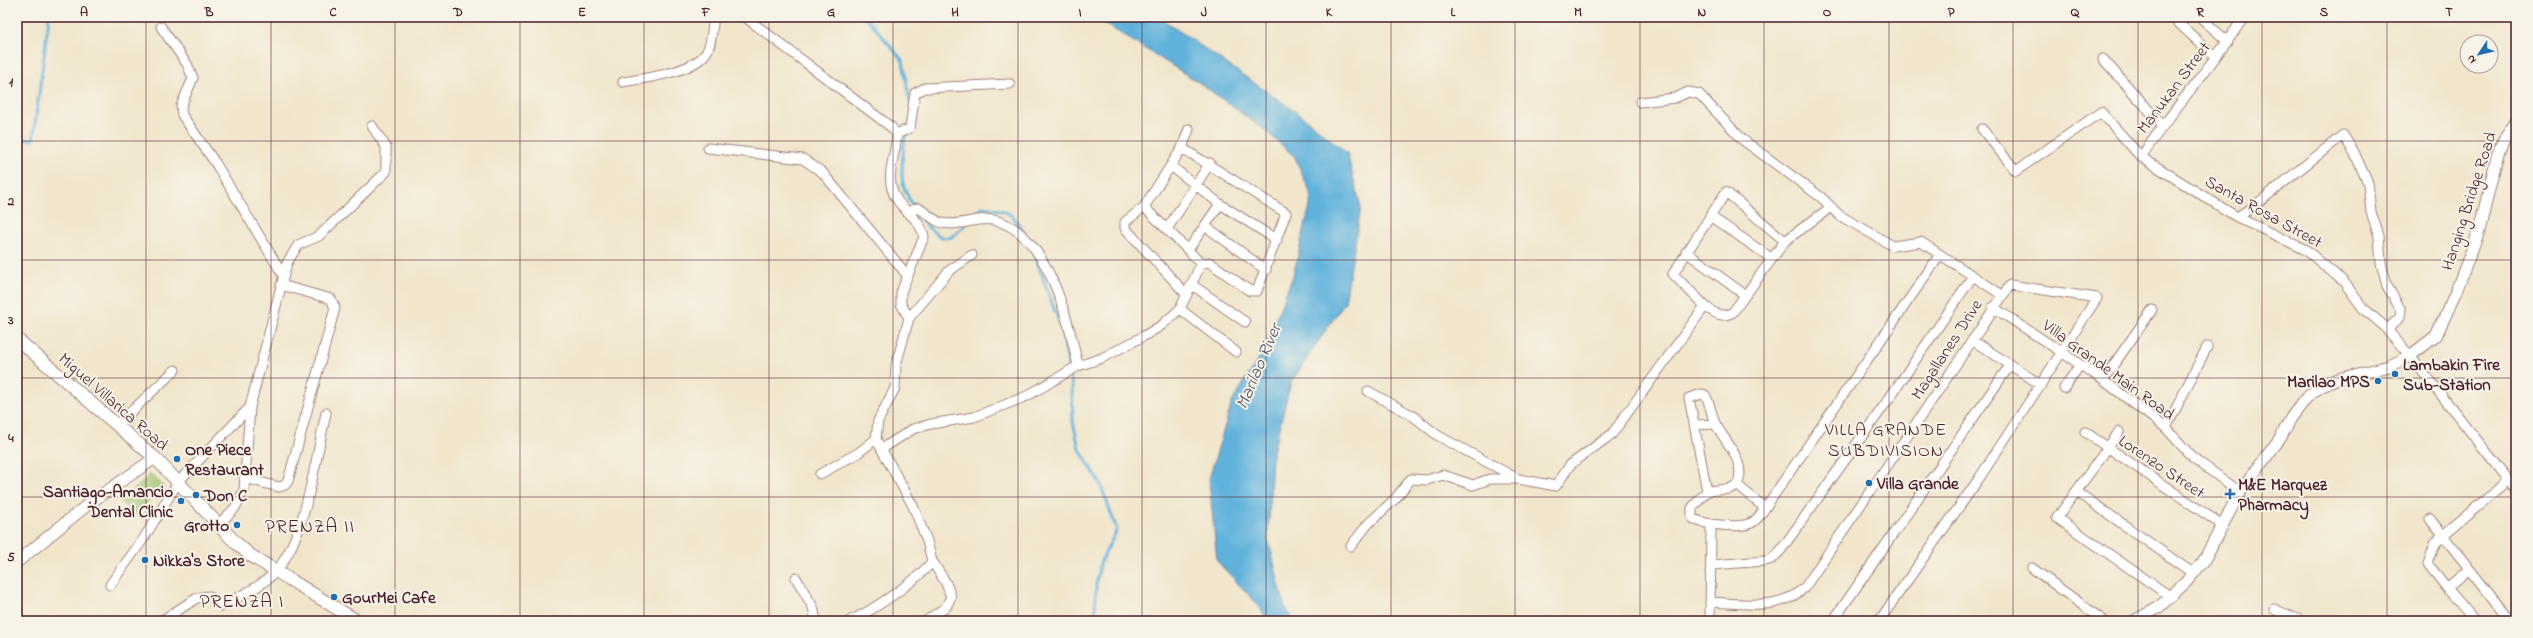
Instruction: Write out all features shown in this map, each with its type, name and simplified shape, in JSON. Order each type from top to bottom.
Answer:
[{"type":"main road","name":"Miguel Villarica Road","points":[[17,339],[155,458],[218,525],[250,555],[356,621]]},
{"type":"street","points":[[623,82],[678,71],[702,57],[708,48],[714,17]]},
{"type":"street","points":[[745,17],[892,127],[897,134],[890,179],[892,189],[897,201],[922,229],[924,237],[901,292],[901,304],[909,318]]},
{"type":"street","points":[[2172,17],[2215,57]]},
{"type":"street","points":[[2200,17],[2228,42]]},
{"type":"street","name":"Manukan Street","points":[[2140,157],[2162,125],[2228,42],[2244,17]]},
{"type":"street","points":[[160,27],[187,64],[193,78],[182,106],[182,115],[216,164],[283,275]]},
{"type":"street","points":[[2103,58],[2162,125]]},
{"type":"street","points":[[897,134],[910,128],[915,93],[918,90],[925,88],[1010,84]]},
{"type":"street","points":[[1640,102],[1675,98],[1688,92],[1699,94],[1744,140],[1822,198],[1839,215],[1893,246],[1921,242],[1939,256],[2002,295]]},
{"type":"street","name":"Santa Rosa Street","points":[[1982,129],[2016,171],[2102,112],[2140,157],[2237,217],[2306,250],[2344,282],[2363,308],[2387,330],[2410,356],[2516,489]]},
{"type":"street","name":"Hanging Bridge Road","points":[[2134,621],[2158,608],[2194,574],[2209,551],[2240,492],[2281,437],[2299,406],[2315,391],[2334,380],[2389,366],[2410,356],[2436,336],[2443,324],[2485,211],[2498,153],[2503,141],[2516,122]]},
{"type":"street","points":[[218,525],[241,500],[244,490],[250,407],[280,284],[295,248],[304,242],[319,236],[386,172],[386,147],[372,126]]},
{"type":"street","points":[[1186,294],[1125,228],[1125,222],[1144,207],[1182,148],[1189,130]]},
{"type":"street","points":[[2237,217],[2253,207],[2343,135],[2354,152],[2368,183],[2371,212],[2379,236],[2381,263],[2387,286],[2401,310],[2400,317],[2387,330]]},
{"type":"street","points":[[708,148],[779,156],[811,163],[827,178],[907,275]]},
{"type":"street","points":[[1182,148],[1210,163],[1286,213],[1259,289],[1254,292],[1209,262],[1201,264]]},
{"type":"street","points":[[1167,229],[1210,163]]},
{"type":"street","points":[[1171,166],[1220,204],[1277,240]]},
{"type":"street","points":[[1785,241],[1726,192],[1673,274],[1712,312],[1728,315],[1733,312],[1771,258],[1785,241],[1831,207]]},
{"type":"street","points":[[1188,250],[1220,204]]},
{"type":"street","points":[[1144,207],[1201,264]]},
{"type":"street","points":[[907,212],[918,208],[940,222],[950,224],[993,220],[1010,226],[1025,235],[1040,255],[1051,278],[1072,339],[1072,370]]},
{"type":"street","points":[[1710,216],[1771,258]]},
{"type":"street","points":[[1205,226],[1266,270]]},
{"type":"street","points":[[1686,252],[1745,295]]},
{"type":"street","points":[[926,621],[946,607],[951,597],[946,583],[932,561],[927,541],[913,506],[883,448],[876,439],[878,421],[895,388],[896,365],[909,318],[949,271],[972,255]]},
{"type":"street","points":[[1737,485],[1729,488],[1707,491],[1692,508],[1692,518],[1711,524],[1747,524],[1753,522],[1765,508],[1939,256]]},
{"type":"street","points":[[883,448],[913,429],[931,424],[974,417],[1027,396],[1072,370],[1102,358],[1144,336],[1162,325],[1180,309],[1201,264]]},
{"type":"street","points":[[1711,565],[1765,561],[1772,559],[1781,550],[1888,400],[1973,276]]},
{"type":"street","points":[[244,478],[279,487],[285,485],[288,481],[335,308],[334,300],[280,284]]},
{"type":"street","points":[[1192,284],[1245,322]]},
{"type":"street","name":"Magallanes Drive","points":[[1710,602],[1777,603],[1792,598],[1801,590],[1917,424],[1993,307],[2010,285],[2097,298],[2063,353]]},
{"type":"street","points":[[1351,546],[1368,524],[1395,499],[1411,479],[1427,480],[1443,476],[1473,485],[1490,479],[1518,479],[1556,486],[1570,465],[1612,434],[1705,306]]},
{"type":"street","name":"Villa Grande Main Road","points":[[1993,307],[2104,380],[2166,428],[2192,457],[2240,492]]},
{"type":"street","points":[[1180,309],[1236,352]]},
{"type":"street","points":[[2104,380],[2152,310]]},
{"type":"street","points":[[1972,340],[2041,385]]},
{"type":"street","points":[[2166,428],[2207,347]]},
{"type":"street","points":[[1879,621],[2063,353]]},
{"type":"street","points":[[1835,620],[2010,365]]},
{"type":"street","points":[[2064,388],[2080,365]]},
{"type":"street","points":[[117,425],[175,370]]},
{"type":"street","points":[[1368,391],[1413,416],[1436,435],[1518,479]]},
{"type":"street","points":[[1707,491],[1695,426],[1688,398],[1705,395],[1715,424],[1736,454],[1738,475],[1737,485]]},
{"type":"street","points":[[110,585],[144,538],[178,482],[250,407]]},
{"type":"street","points":[[161,621],[197,598],[209,596],[222,606],[263,583],[276,571],[298,535],[326,413]]},
{"type":"street","points":[[1695,426],[1715,424]]},
{"type":"street","name":"Lorenzo Street","points":[[2085,432],[2222,525]]},
{"type":"street","points":[[2119,432],[2057,518],[2171,597]]},
{"type":"street","points":[[820,474],[858,453],[876,439]]},
{"type":"street","points":[[17,562],[91,502],[155,458]]},
{"type":"street","points":[[2475,621],[2428,564],[2435,544],[2442,536],[2509,480]]},
{"type":"street","points":[[1737,485],[1765,508]]},
{"type":"street","points":[[2077,492],[2194,574]]},
{"type":"street","points":[[2430,519],[2468,570],[2510,618]]},
{"type":"street","points":[[1710,621],[1711,524]]},
{"type":"street","points":[[849,621],[860,617],[920,577],[932,561]]},
{"type":"street","points":[[2032,568],[2104,621]]},
{"type":"street","points":[[2447,588],[2468,570]]},
{"type":"street","points":[[796,578],[813,607],[816,621]]},
{"type":"street","points":[[2274,609],[2302,621]]},
{"type":"green space","points":[[151,474],[164,487],[134,515],[121,502]]},
{"type":"water","name":"Marilao River","points":[[1094,17],[1159,17],[1305,118],[1347,153],[1361,207],[1345,302],[1291,382],[1272,456],[1268,539],[1285,607],[1294,621],[1268,621],[1259,606],[1217,561],[1209,479],[1232,402],[1261,355],[1293,276],[1312,197],[1295,157],[1266,131],[1200,83]]},
{"type":"waterway","points":[[17,138],[33,140],[49,17]]},
{"type":"waterway","points":[[866,17],[903,61],[910,103]]},
{"type":"waterway","points":[[906,132],[902,160],[902,175],[904,187],[916,211],[930,228],[937,234],[944,237],[953,236],[965,225]]},
{"type":"waterway","points":[[970,219],[982,207],[997,209],[1012,216],[1024,233]]},
{"type":"waterway","points":[[1035,256],[1062,331],[1072,386],[1073,422],[1079,448],[1100,483],[1117,530],[1101,561],[1096,584],[1095,621]]},
{"type":"place","name":"Lambakin Fire Sub-Station","points":[[2395,374]]},
{"type":"place","name":"Marilao MPS","points":[[2378,381]]},
{"type":"place","name":"One Piece Restaurant","points":[[177,459]]},
{"type":"place","name":"Villa Grande","points":[[1869,483]]},
{"type":"place","name":"M&E Marquez Pharmacy","points":[[2230,494]]},
{"type":"place","name":"Don C","points":[[196,495]]},
{"type":"place","name":"Santiago-Amancio Dental Clinic","points":[[181,501]]},
{"type":"place","name":"Grotto","points":[[237,525]]},
{"type":"place","name":"Nikka's Store","points":[[145,560]]},
{"type":"place","name":"GourMei Cafe","points":[[334,597]]},
{"type":"district","name":"VILLA GRANDE SUBDIVISION","points":[[1886,439]]},
{"type":"district","name":"PRENZA II","points":[[310,525]]},
{"type":"district","name":"PRENZA I","points":[[242,600]]}]
